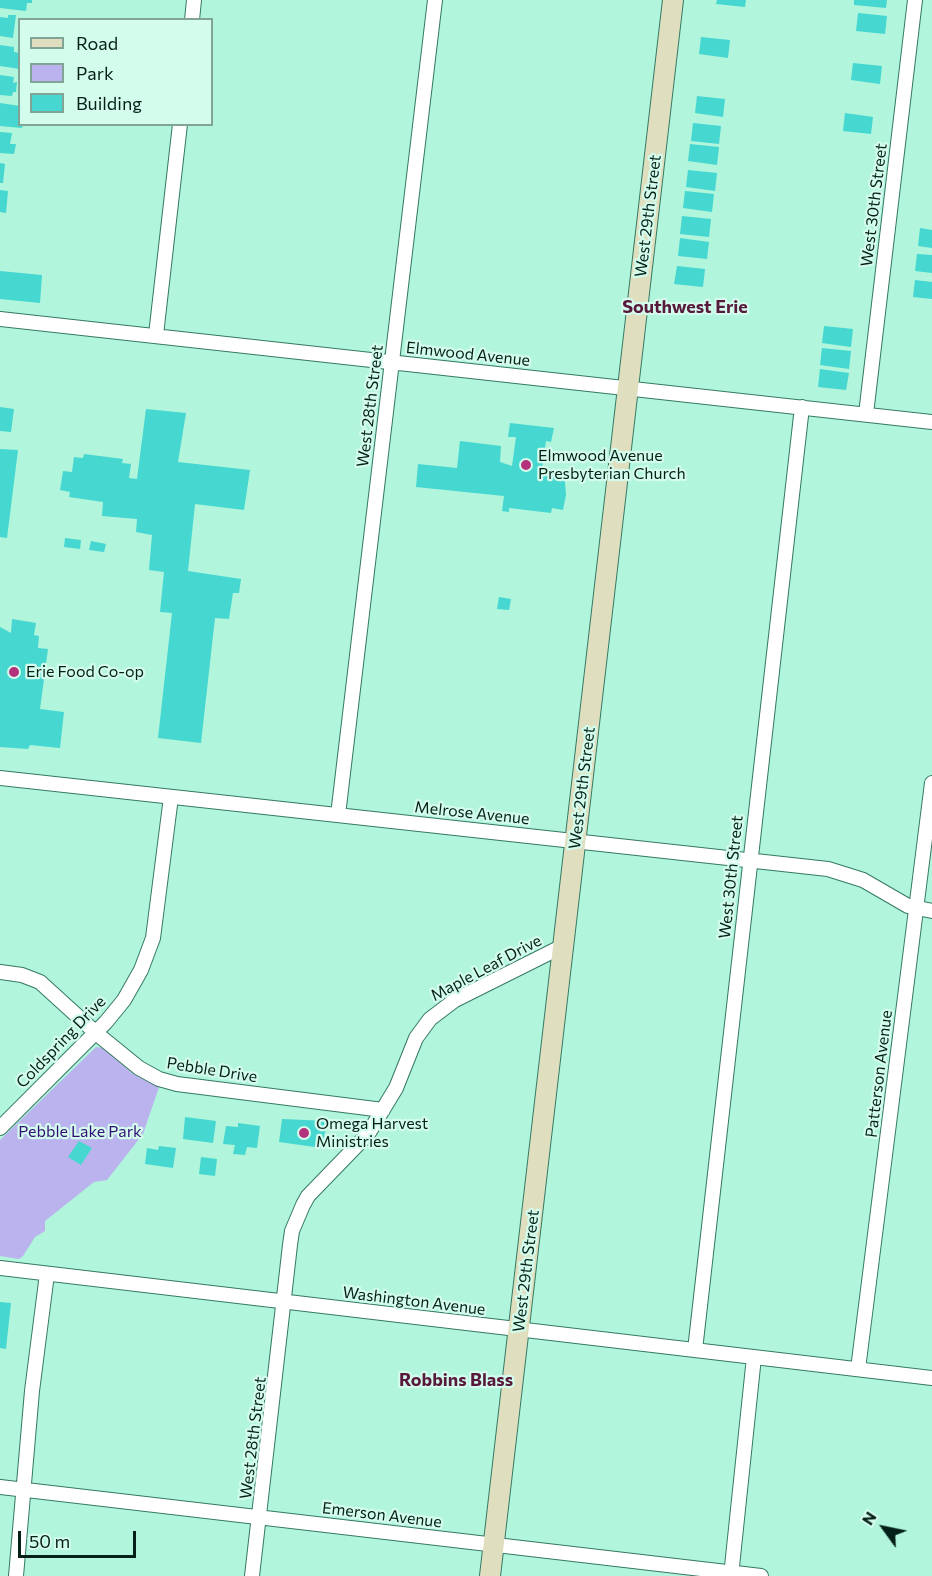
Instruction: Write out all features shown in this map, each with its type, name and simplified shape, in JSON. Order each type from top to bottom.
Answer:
[{"type":"street","points":[[192,18],[194,0]]},
{"type":"street","name":"West 28th Street","points":[[338,815],[435,0]]},
{"type":"street","name":"West 29th Street","points":[[490,1576],[673,0]]},
{"type":"street","name":"West 30th Street","points":[[866,414],[915,0]]},
{"type":"street","points":[[156,335],[180,126]]},
{"type":"street","name":"Elmwood Avenue","points":[[0,319],[932,422]]},
{"type":"street","name":"West 30th Street","points":[[695,1350],[802,407]]},
{"type":"street","name":"Melrose Avenue","points":[[0,778],[840,872],[863,880],[900,903],[916,909],[932,911]]},
{"type":"street","name":"Patterson Avenue","points":[[858,1370],[932,783]]},
{"type":"street","name":"Coldspring Drive","points":[[0,1128],[96,1033],[133,986],[150,946],[171,797]]},
{"type":"street","name":"Maple Leaf Drive","points":[[285,1303],[290,1245],[303,1205],[308,1196],[361,1142],[383,1110],[405,1071],[419,1032],[430,1019],[455,1000],[563,946]]},
{"type":"street","name":"Pebble Drive","points":[[0,972],[22,975],[40,982],[139,1068],[168,1083],[383,1110]]},
{"type":"street","name":"Washington Avenue","points":[[0,1269],[932,1378]]},
{"type":"street","points":[[16,1576],[32,1390],[47,1274]]},
{"type":"street","name":"West 28th Street","points":[[252,1576],[285,1303]]},
{"type":"street","points":[[731,1574],[754,1357]]},
{"type":"street","name":"Emerson Avenue","points":[[0,1486],[761,1576]]},
{"type":"green space","name":"Pebble Lake Park","points":[[96,1047],[104,1048],[133,1074],[159,1087],[143,1134],[107,1180],[94,1182],[45,1221],[45,1231],[35,1237],[23,1256],[19,1259],[0,1256],[0,1140]]},
{"type":"building","points":[[0,0],[32,0],[32,3],[27,3],[26,11],[0,8]]},
{"type":"building","points":[[717,0],[746,0],[745,7],[716,4]]},
{"type":"building","points":[[854,0],[887,0],[886,8],[854,5]]},
{"type":"building","points":[[858,13],[887,16],[885,34],[856,31]]},
{"type":"building","points":[[8,15],[16,15],[13,38],[0,36],[0,17],[8,18]]},
{"type":"building","points":[[701,37],[730,40],[728,58],[699,54]]},
{"type":"building","points":[[0,45],[14,47],[14,52],[18,53],[18,69],[0,66]]},
{"type":"building","points":[[853,63],[882,66],[880,84],[851,80]]},
{"type":"building","points":[[0,75],[14,77],[13,83],[17,82],[16,92],[13,92],[12,96],[0,95]]},
{"type":"building","points":[[697,96],[725,99],[723,117],[695,113]]},
{"type":"building","points":[[0,103],[18,106],[18,126],[22,126],[22,128],[0,126]]},
{"type":"building","points":[[845,113],[873,117],[871,134],[843,131]]},
{"type":"building","points":[[693,123],[721,126],[719,144],[691,141]]},
{"type":"building","points":[[0,132],[12,133],[10,144],[16,144],[14,154],[0,153]]},
{"type":"building","points":[[690,144],[719,147],[717,165],[688,161]]},
{"type":"building","points":[[0,163],[5,164],[3,183],[0,183]]},
{"type":"building","points":[[688,170],[717,173],[715,191],[686,187]]},
{"type":"building","points":[[0,190],[8,191],[6,213],[0,212]]},
{"type":"building","points":[[685,191],[714,194],[712,212],[683,208]]},
{"type":"building","points":[[682,216],[711,219],[709,237],[680,234]]},
{"type":"building","points":[[920,228],[932,230],[932,248],[918,246]]},
{"type":"building","points":[[680,238],[709,242],[707,259],[678,256]]},
{"type":"building","points":[[917,254],[932,255],[932,273],[915,271]]},
{"type":"building","points":[[677,266],[705,269],[703,287],[674,284]]},
{"type":"building","points":[[0,271],[42,275],[40,303],[0,299]]},
{"type":"building","points":[[915,280],[932,282],[932,299],[913,297]]},
{"type":"building","points":[[824,326],[853,329],[851,347],[822,343]]},
{"type":"building","points":[[822,348],[851,351],[849,369],[820,365]]},
{"type":"building","points":[[820,369],[849,373],[846,390],[818,387]]},
{"type":"building","points":[[0,407],[14,409],[11,432],[0,431]]},
{"type":"building","points":[[146,409],[186,413],[178,462],[250,470],[244,510],[195,504],[188,571],[241,579],[239,593],[233,593],[229,619],[215,618],[201,743],[158,738],[172,613],[160,612],[164,572],[149,570],[152,535],[136,532],[137,519],[102,516],[103,502],[69,497],[70,492],[60,490],[63,471],[72,472],[74,457],[83,458],[84,454],[123,459],[122,463],[131,464],[129,478],[137,479]]},
{"type":"building","points":[[510,423],[554,428],[551,442],[546,441],[542,469],[564,471],[566,495],[563,510],[552,508],[551,513],[509,508],[509,512],[502,511],[504,496],[416,487],[418,464],[457,468],[460,441],[501,446],[500,462],[512,466],[516,437],[508,437]]},
{"type":"building","points":[[0,449],[18,450],[7,538],[0,537]]},
{"type":"building","points":[[65,538],[81,540],[80,549],[64,547]]},
{"type":"building","points":[[91,541],[106,544],[104,552],[89,550]]},
{"type":"building","points":[[499,597],[511,599],[509,610],[497,609]]},
{"type":"building","points":[[12,619],[36,623],[34,635],[39,636],[38,648],[48,649],[40,709],[64,712],[60,748],[30,745],[28,749],[0,747],[0,627],[11,633]]},
{"type":"building","points":[[185,1117],[216,1121],[213,1143],[183,1139]]},
{"type":"building","points":[[282,1119],[327,1121],[322,1148],[279,1142]]},
{"type":"building","points":[[238,1123],[260,1126],[257,1148],[247,1147],[245,1155],[233,1154],[235,1145],[223,1144],[226,1126],[238,1127]]},
{"type":"building","points":[[79,1141],[92,1148],[81,1165],[68,1157]]},
{"type":"building","points":[[159,1146],[176,1148],[173,1168],[145,1164],[147,1148],[158,1150]]},
{"type":"building","points":[[201,1157],[217,1159],[215,1176],[199,1174]]},
{"type":"building","points":[[0,1302],[11,1303],[6,1349],[0,1348]]},
{"type":"place","name":"Elmwood Avenue Presbyterian Church","points":[[526,465]]},
{"type":"place","name":"Erie Food Co-op","points":[[14,672]]},
{"type":"place","name":"Omega Harvest Ministries","points":[[304,1133]]},
{"type":"district","name":"Southwest Erie","points":[[685,307]]},
{"type":"district","name":"Robbins Blass","points":[[456,1380]]}]
